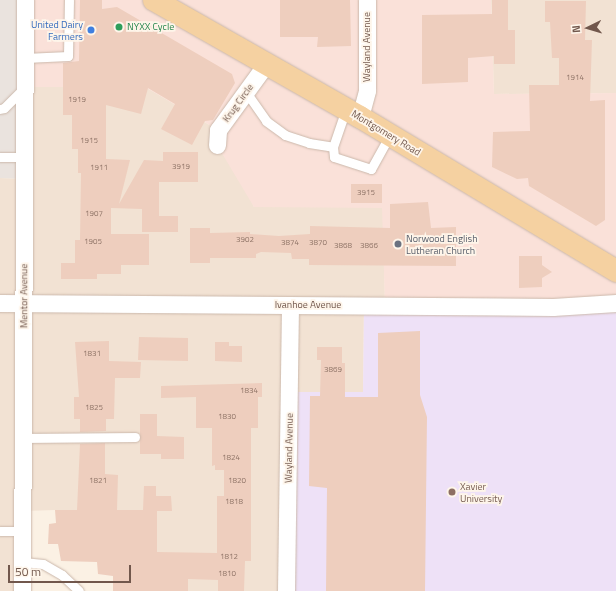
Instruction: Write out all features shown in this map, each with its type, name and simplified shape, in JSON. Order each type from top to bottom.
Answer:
[{"type":"main road","name":"Montgomery Road","points":[[154,0],[353,113],[616,270]]},
{"type":"street","name":"Mentor Avenue","points":[[22,591],[24,531],[25,0]]},
{"type":"street","name":"Wayland Avenue","points":[[353,113],[367,90],[367,0]]},
{"type":"street","name":"Krug Circle","points":[[217,145],[218,130],[266,64]]},
{"type":"street","name":"Ivanhoe Avenue","points":[[0,303],[553,307],[616,304]]},
{"type":"street","name":"Wayland Avenue","points":[[286,591],[290,305]]},
{"type":"lane","points":[[25,58],[68,56],[69,0]]},
{"type":"lane","points":[[0,109],[4,108],[25,87]]},
{"type":"lane","points":[[246,92],[266,121],[285,135],[309,143],[333,147]]},
{"type":"lane","points":[[353,113],[333,147],[334,157],[371,169],[390,135]]},
{"type":"lane","points":[[0,157],[24,157]]},
{"type":"lane","points":[[24,438],[135,437]]},
{"type":"lane","points":[[0,531],[24,531]]},
{"type":"lane","points":[[23,562],[43,564],[62,575],[80,591]]},
{"type":"shaded area","name":"United Dairy Farmers","points":[[0,0],[25,0],[24,179],[0,178]]},
{"type":"shaded area","points":[[25,0],[491,0],[494,94],[616,93],[616,303],[385,305],[382,208],[254,207],[217,145],[218,130],[106,64],[106,87],[25,87]]},
{"type":"shaded area","points":[[491,0],[616,0],[616,93],[494,94]]},
{"type":"shaded area","points":[[105,63],[218,130],[254,207],[383,207],[385,305],[364,305],[363,392],[290,392],[286,591],[156,591],[157,510],[55,510],[24,511],[22,591],[0,591],[0,178],[24,179],[25,87]]},
{"type":"shaded area","name":"Xavier University","points":[[616,303],[616,591],[286,591],[290,392],[363,392],[364,305]]},
{"type":"building","points":[[80,0],[102,0],[102,9],[117,7],[232,74],[235,83],[213,120],[205,121],[192,145],[161,129],[175,104],[148,88],[141,114],[106,105],[106,159],[130,160],[119,204],[144,160],[163,161],[163,152],[198,152],[198,182],[159,182],[159,216],[178,216],[178,232],[142,232],[142,209],[111,208],[111,234],[149,234],[149,265],[121,265],[121,274],[97,274],[97,279],[61,279],[61,263],[75,263],[75,240],[80,240],[81,173],[78,173],[78,149],[72,149],[72,115],[63,115],[63,63],[79,61]]},
{"type":"building","points":[[280,0],[350,0],[351,46],[317,47],[318,37],[280,37]]},
{"type":"building","points":[[492,0],[508,0],[508,30],[515,30],[515,64],[494,64],[494,56],[468,58],[468,82],[422,84],[422,15],[492,14]]},
{"type":"building","points":[[545,1],[586,1],[585,40],[592,40],[590,101],[605,100],[605,220],[596,226],[529,186],[528,178],[517,179],[492,167],[493,132],[530,131],[529,85],[559,85],[559,58],[552,58],[550,22],[545,22]]},
{"type":"building","points":[[351,184],[382,184],[382,203],[351,203]]},
{"type":"building","points":[[428,202],[431,228],[456,227],[456,266],[309,265],[309,259],[292,259],[291,253],[261,252],[256,254],[256,258],[210,258],[210,263],[190,263],[190,228],[210,228],[210,233],[250,232],[250,234],[279,236],[310,234],[310,226],[390,228],[390,204]]},
{"type":"building","points":[[519,256],[542,256],[542,265],[552,272],[542,278],[542,287],[519,288]]},
{"type":"building","points":[[420,331],[420,395],[427,417],[425,591],[326,591],[327,488],[309,486],[310,396],[320,396],[321,360],[317,360],[317,347],[342,347],[342,363],[345,363],[345,397],[378,397],[378,333]]},
{"type":"building","points":[[139,337],[188,338],[188,361],[138,360]]},
{"type":"building","points":[[109,341],[109,361],[141,362],[140,378],[115,378],[114,419],[106,419],[106,431],[80,432],[80,419],[74,419],[74,397],[79,397],[75,342]]},
{"type":"building","points":[[215,342],[229,342],[229,346],[242,346],[242,362],[215,361]]},
{"type":"building","points":[[262,383],[262,397],[258,397],[258,428],[251,428],[251,561],[245,561],[244,591],[218,591],[218,580],[188,579],[188,591],[113,591],[113,576],[98,574],[97,562],[61,561],[58,544],[48,544],[49,524],[56,523],[55,510],[77,510],[80,444],[105,443],[105,474],[118,475],[117,510],[143,510],[144,486],[156,486],[156,496],[171,496],[172,511],[157,511],[157,552],[217,553],[217,496],[224,496],[224,470],[215,470],[215,465],[212,466],[212,428],[196,428],[196,397],[161,398],[161,386]]},
{"type":"building","points":[[140,414],[157,414],[157,436],[184,437],[184,459],[161,459],[161,454],[140,454]]},
{"type":"place","name":"NYXX Cycle","points":[[119,27]]},
{"type":"place","name":"United Dairy Farmers","points":[[91,30]]},
{"type":"place","name":"Norwood English Lutheran Church","points":[[398,244]]},
{"type":"place","name":"Xavier University","points":[[452,492]]}]
